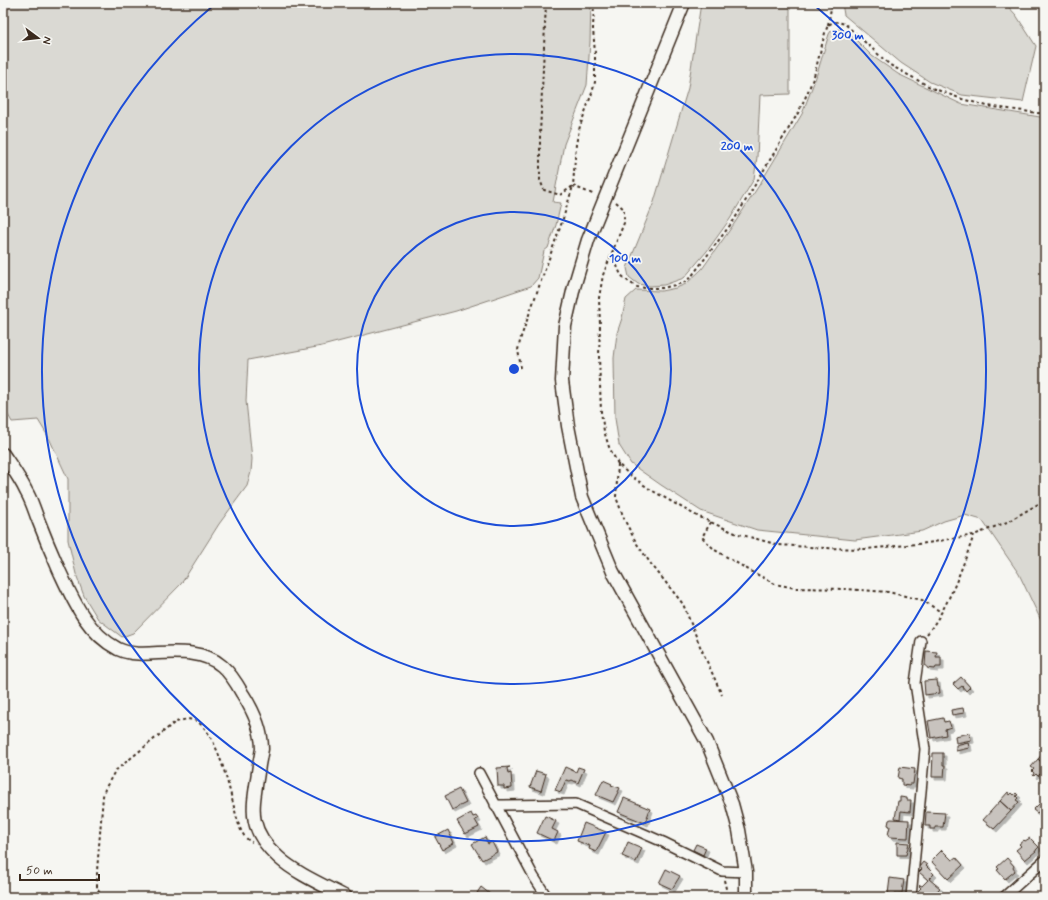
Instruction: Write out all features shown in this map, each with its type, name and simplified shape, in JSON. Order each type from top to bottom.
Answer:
[{"type":"street","points":[[684,3],[588,240],[574,287],[565,326],[562,381],[568,426],[582,497],[614,572],[707,742],[732,804],[739,830],[746,872],[746,897]]},
{"type":"street","points":[[3,454],[27,492],[68,590],[80,612],[94,630],[106,641],[119,649],[131,653],[143,655],[178,652],[196,654],[211,659],[221,665],[227,672],[242,693],[257,720],[260,732],[262,749],[253,812],[257,829],[266,845],[288,865],[346,897]]},
{"type":"street","points":[[911,897],[925,749],[915,683],[921,641]]},
{"type":"street","points":[[479,773],[534,877],[547,897]]},
{"type":"street","points":[[495,805],[576,804],[663,842],[722,871],[746,872]]},
{"type":"street","points":[[1004,897],[1045,860]]},
{"type":"path","points":[[546,3],[540,134],[540,180],[544,190],[560,195],[573,186]]},
{"type":"path","points":[[521,368],[518,350],[521,337],[562,222],[573,186],[576,144],[580,126],[595,82],[593,29],[594,3]]},
{"type":"path","points":[[612,254],[622,276],[628,282],[637,287],[663,288],[682,283],[691,276],[734,220],[798,113],[814,76],[828,25],[832,3]]},
{"type":"path","points":[[828,25],[838,22],[845,24],[890,65],[932,88],[962,100],[987,106],[1045,114]]},
{"type":"path","points":[[573,186],[605,199],[615,201],[624,209],[624,222],[603,275],[599,298],[600,325],[598,356],[601,412],[604,431],[618,464],[631,476],[651,490],[695,515],[736,533],[779,545],[825,548],[866,549],[928,543],[974,535],[1007,522],[1045,500]]},
{"type":"path","points":[[618,464],[616,497],[625,520],[637,544],[683,604],[722,696]]},
{"type":"path","points":[[711,522],[702,537],[715,550],[775,584],[795,588],[888,592],[922,600],[941,612]]},
{"type":"path","points":[[921,641],[936,622],[950,595],[974,535]]},
{"type":"path","points":[[103,897],[97,888],[97,870],[103,796],[105,789],[115,771],[174,723],[184,719],[197,721],[208,734],[220,760],[238,821],[244,836],[250,842],[266,845]]},
{"type":"path","points":[[722,871],[728,897]]},
{"type":"shaded area","points":[[3,3],[591,3],[587,85],[564,144],[553,202],[561,203],[556,225],[548,248],[544,251],[538,278],[531,286],[456,311],[322,346],[248,360],[246,401],[252,459],[251,472],[247,486],[219,524],[181,584],[133,633],[122,637],[98,619],[84,596],[76,574],[68,540],[68,479],[49,438],[38,420],[12,422],[3,406]]},
{"type":"shaded area","points":[[701,3],[790,3],[790,94],[760,95],[757,157],[754,179],[730,219],[707,251],[684,278],[664,285],[650,286],[638,284],[629,277],[627,268],[654,202],[688,88]]},
{"type":"shaded area","points":[[842,3],[1005,3],[1016,15],[1036,46],[1023,102],[962,95],[930,82],[901,63],[844,15]]},
{"type":"shaded area","points":[[837,29],[848,32],[872,56],[898,74],[961,104],[1040,117],[1045,121],[1045,629],[1019,574],[982,520],[965,515],[944,521],[922,531],[855,540],[757,530],[701,511],[631,464],[619,445],[615,418],[614,358],[617,333],[626,299],[636,290],[661,291],[676,288],[686,284],[702,269],[758,187],[802,114],[816,77],[829,34],[831,31]]},
{"type":"building","points":[[926,651],[937,652],[936,657],[941,657],[941,667],[936,667],[935,669],[927,668],[927,666],[925,666]]},
{"type":"building","points":[[961,677],[970,687],[966,691],[962,686],[958,689],[953,684]]},
{"type":"building","points":[[937,680],[940,693],[925,695],[924,681]]},
{"type":"building","points":[[963,708],[964,713],[952,715],[951,710]]},
{"type":"building","points":[[943,718],[944,722],[949,721],[951,727],[945,729],[946,735],[931,738],[928,721]]},
{"type":"building","points":[[970,733],[971,740],[956,743],[955,736]]},
{"type":"building","points":[[968,742],[969,748],[956,751],[956,745]]},
{"type":"building","points":[[1045,751],[1045,765],[1038,759]]},
{"type":"building","points":[[933,753],[943,753],[943,765],[945,765],[944,777],[932,777]]},
{"type":"building","points":[[1038,759],[1045,765],[1045,774],[1042,777],[1040,774],[1038,776],[1036,774],[1034,776],[1032,771],[1034,769],[1031,767]]},
{"type":"building","points":[[510,767],[507,768],[508,774],[511,773],[512,788],[504,789],[504,786],[498,786],[497,768]]},
{"type":"building","points":[[565,767],[576,772],[578,767],[584,769],[578,783],[572,780],[566,780],[561,792],[555,790]]},
{"type":"building","points":[[900,767],[915,769],[913,784],[910,784],[910,786],[902,785],[902,779],[898,778]]},
{"type":"building","points":[[536,771],[546,774],[541,791],[530,787]]},
{"type":"building","points":[[603,780],[620,788],[613,802],[596,795]]},
{"type":"building","points":[[459,789],[466,803],[452,810],[445,796]]},
{"type":"building","points":[[1008,792],[1010,795],[1012,793],[1014,795],[1016,793],[1018,795],[1016,796],[1018,798],[1016,800],[1019,802],[1011,811],[1000,801]]},
{"type":"building","points":[[900,797],[911,800],[910,812],[901,811],[900,819],[895,818]]},
{"type":"building","points":[[624,798],[650,809],[645,823],[618,812]]},
{"type":"building","points":[[1000,801],[1011,811],[994,829],[983,820]]},
{"type":"building","points":[[1040,803],[1044,807],[1037,813],[1033,810]]},
{"type":"building","points":[[926,812],[945,813],[943,827],[935,827],[935,829],[930,829],[930,826],[925,826]]},
{"type":"building","points":[[471,813],[473,817],[476,816],[478,819],[475,820],[479,827],[465,834],[457,821]]},
{"type":"building","points":[[545,816],[556,821],[552,829],[558,832],[554,841],[537,833]]},
{"type":"building","points":[[889,820],[909,820],[908,838],[889,837],[890,826],[888,825]]},
{"type":"building","points":[[584,823],[606,832],[596,852],[589,849],[590,846],[577,841]]},
{"type":"building","points":[[448,830],[454,843],[442,850],[435,837]]},
{"type":"building","points":[[485,837],[488,844],[492,842],[497,852],[482,860],[472,844]]},
{"type":"building","points":[[1030,838],[1039,847],[1025,860],[1016,850],[1021,846],[1019,844]]},
{"type":"building","points":[[628,842],[642,848],[636,862],[622,856]]},
{"type":"building","points":[[897,842],[909,843],[906,855],[897,855]]},
{"type":"building","points":[[696,844],[706,848],[703,855],[693,850]]},
{"type":"building","points":[[942,850],[952,860],[956,857],[963,865],[948,879],[931,861]]},
{"type":"building","points":[[1007,858],[1014,866],[1013,868],[1015,871],[1005,879],[997,870],[999,869],[997,867]]},
{"type":"building","points":[[923,862],[934,874],[929,879],[940,888],[931,897],[920,897],[916,893],[921,888],[919,886],[922,886],[928,880],[919,872],[922,869],[919,867]]},
{"type":"building","points":[[666,869],[680,876],[672,889],[659,883]]},
{"type":"building","points":[[890,878],[904,880],[902,893],[895,893],[895,895],[888,894]]},
{"type":"building","points":[[481,887],[490,894],[488,897],[483,897],[477,893]]}]
